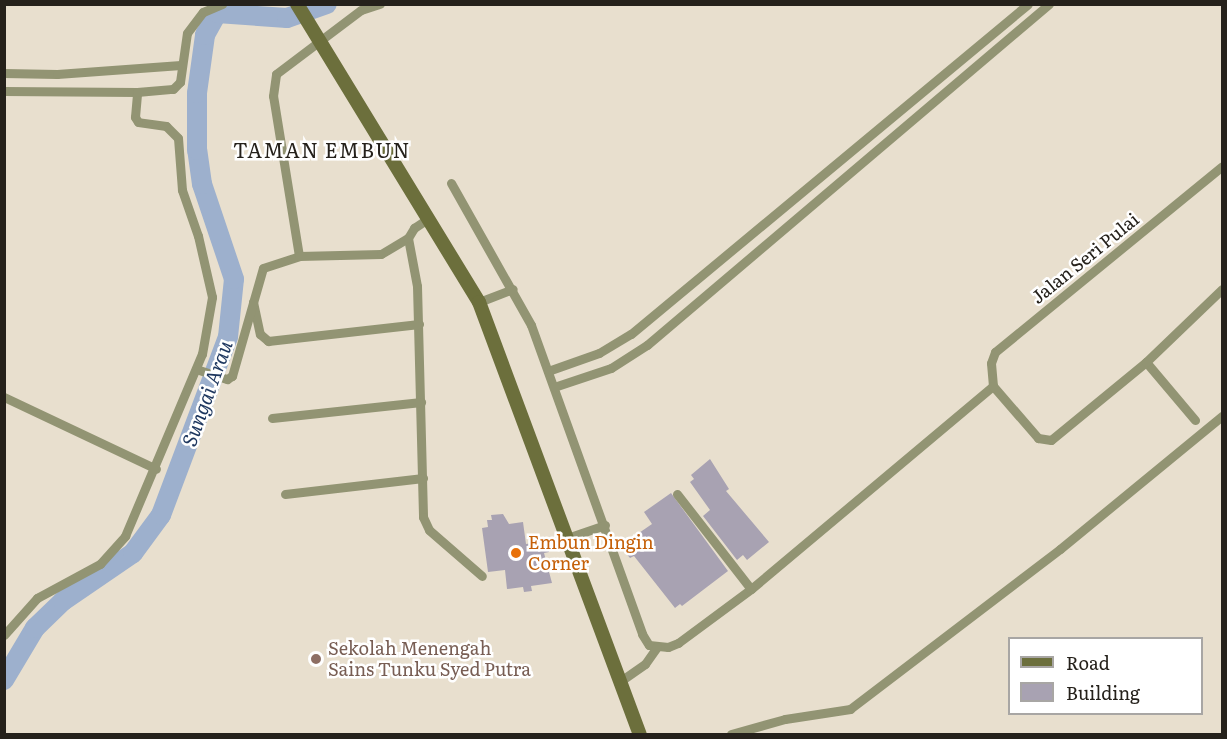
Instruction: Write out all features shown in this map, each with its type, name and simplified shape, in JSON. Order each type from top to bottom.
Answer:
[{"type":"main road","points":[[297,4],[479,302],[570,537],[640,735]]},
{"type":"street","points":[[4,91],[137,94],[173,89],[180,82],[183,45],[193,23],[203,12],[222,4]]},
{"type":"street","points":[[299,256],[274,81],[281,69],[318,39],[361,10],[380,4]]},
{"type":"street","points":[[548,371],[599,353],[631,334],[1028,4]]},
{"type":"street","points":[[554,387],[611,368],[647,345],[1049,4]]},
{"type":"street","points":[[4,73],[57,74],[181,65]]},
{"type":"street","points":[[4,635],[37,598],[78,578],[115,549],[135,519],[199,370],[211,320],[212,297],[198,237],[182,190],[178,138],[174,131],[138,122],[135,117],[137,94]]},
{"type":"street","name":"Jalan Seri Pulai","points":[[993,386],[991,363],[995,352],[1222,166]]},
{"type":"street","points":[[452,183],[513,289],[554,387],[642,634],[650,645],[657,647],[678,643],[751,589],[993,386],[1038,438],[1051,440],[1146,362],[1222,292]]},
{"type":"street","points":[[199,370],[227,379],[235,371],[263,268],[299,256],[381,254],[408,238],[414,228],[429,218]]},
{"type":"street","points":[[408,238],[417,286],[423,517],[429,530],[482,576]]},
{"type":"street","points":[[479,302],[513,289]]},
{"type":"street","points":[[253,302],[260,334],[268,341],[419,324]]},
{"type":"street","points":[[1146,362],[1195,420]]},
{"type":"street","points":[[4,397],[156,469]]},
{"type":"street","points":[[272,418],[421,402]]},
{"type":"street","points":[[731,735],[785,719],[850,709],[1060,549],[1222,416]]},
{"type":"street","points":[[285,494],[423,478]]},
{"type":"street","points":[[676,494],[751,589]]},
{"type":"street","points":[[570,537],[605,525]]},
{"type":"street","points":[[622,680],[645,664],[657,647]]},
{"type":"building","points":[[710,459],[729,489],[726,491],[769,542],[747,560],[743,555],[737,560],[703,516],[710,510],[690,482],[694,479],[691,475]]},
{"type":"building","points":[[671,493],[728,571],[682,606],[680,604],[675,608],[634,556],[630,558],[620,546],[652,524],[644,512]]},
{"type":"building","name":"Embun Dingin Corner","points":[[503,514],[509,524],[523,522],[526,544],[548,541],[549,552],[544,553],[552,583],[531,586],[532,591],[524,592],[523,587],[507,589],[505,570],[488,572],[482,528],[488,527],[487,520],[492,520],[491,515]]},
{"type":"waterway","name":"Sungai Arau","points":[[4,680],[35,628],[63,601],[133,553],[161,515],[228,337],[234,279],[202,184],[197,150],[197,93],[205,35],[217,13],[287,18],[327,4]]},
{"type":"place","name":"Embun Dingin Corner","points":[[516,553]]},
{"type":"place","name":"Sekolah Menengah Sains Tunku Syed Putra","points":[[316,659]]},
{"type":"district","name":"TAMAN EMBUN","points":[[322,149]]}]
